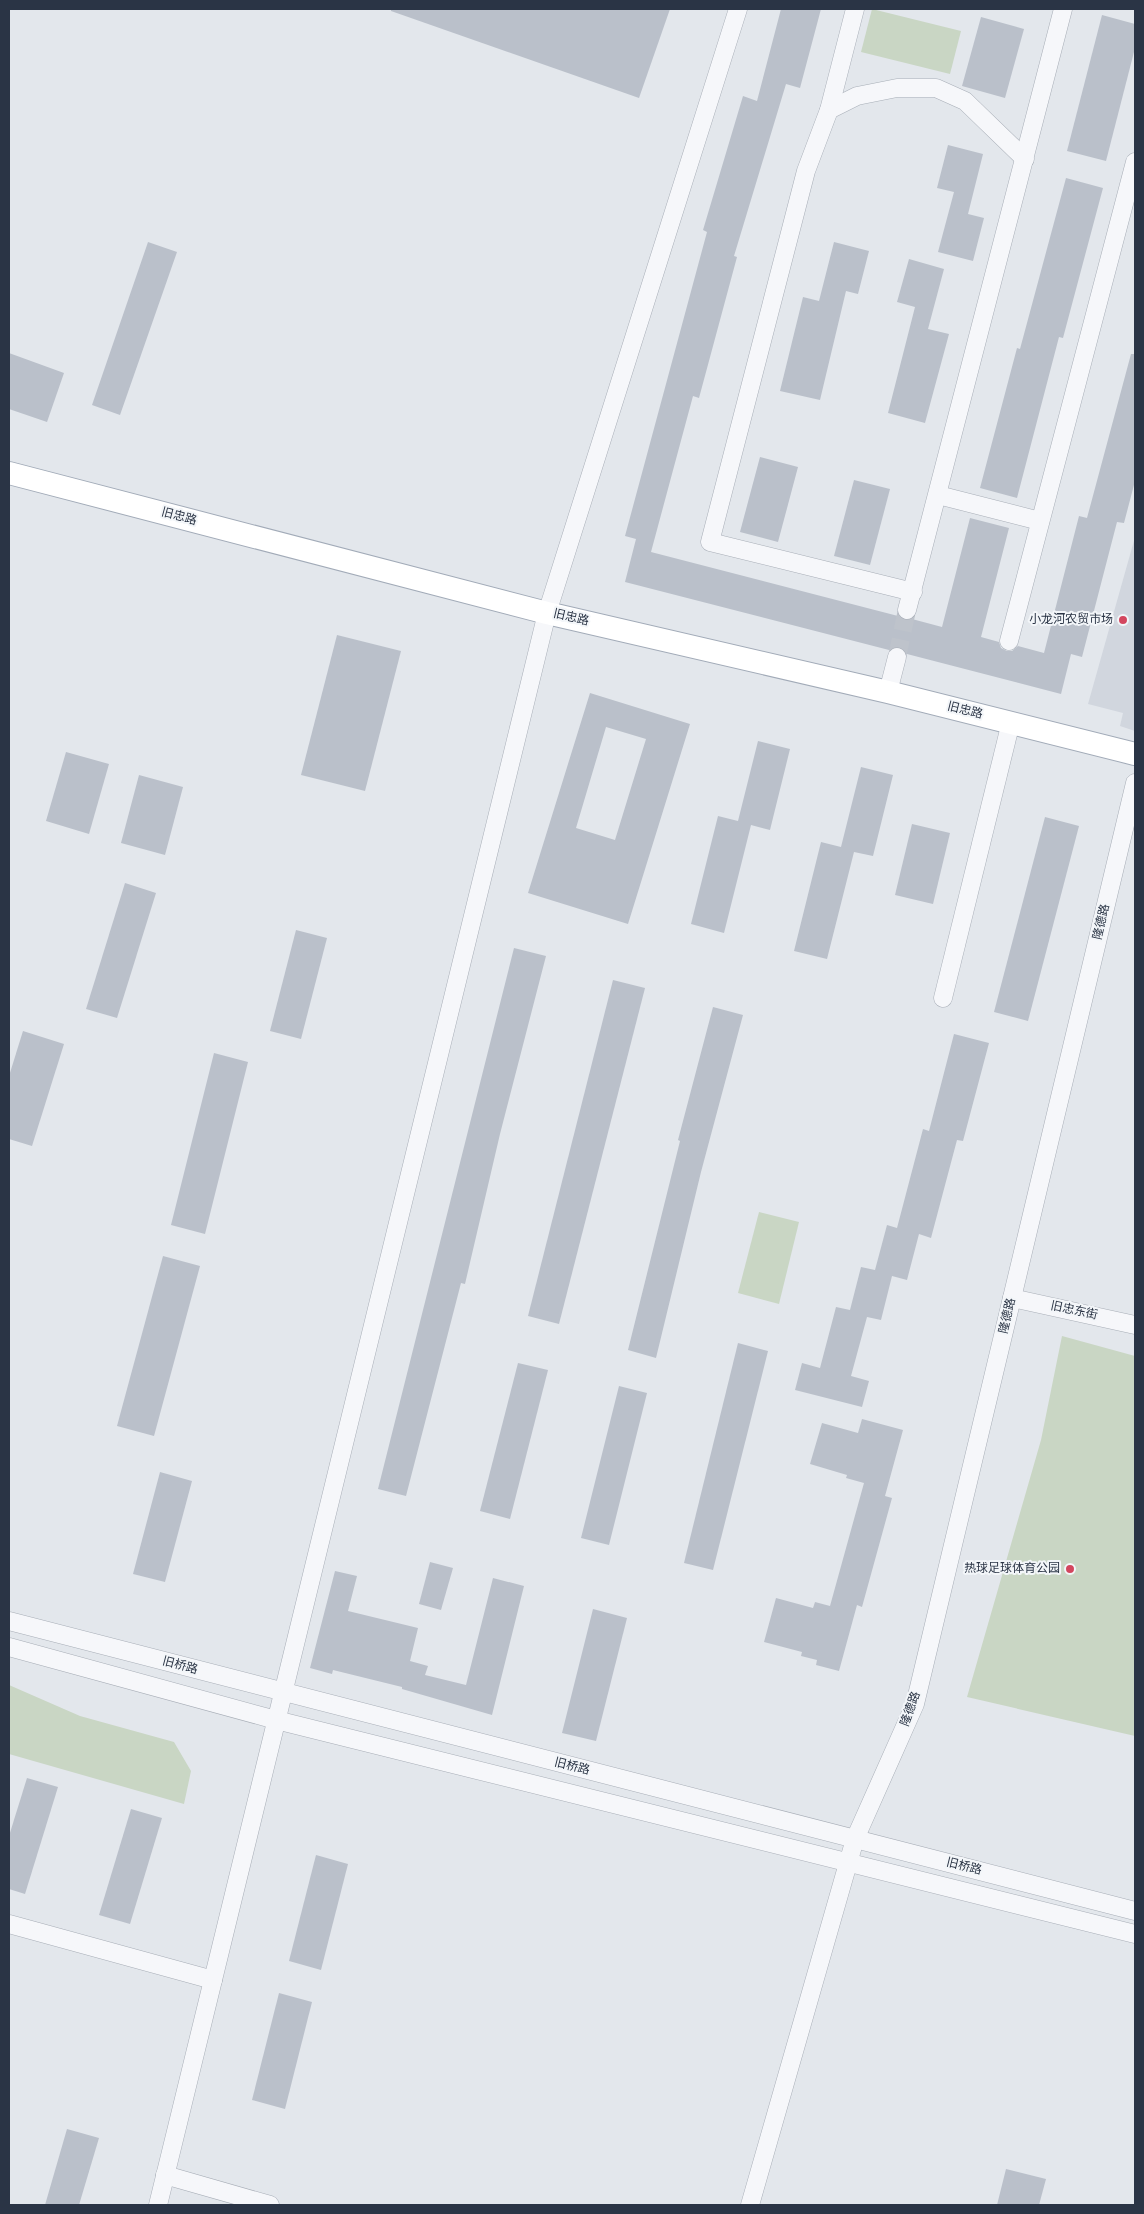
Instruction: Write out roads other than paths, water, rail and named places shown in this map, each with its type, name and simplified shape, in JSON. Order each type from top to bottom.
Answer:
[{"type":"main road","name":"旧忠路","points":[[9,474],[547,613],[888,692],[1135,754]]},
{"type":"street","points":[[158,2205],[547,613],[738,9]]},
{"type":"street","points":[[855,9],[829,110],[806,171],[710,542],[912,592]]},
{"type":"street","points":[[907,610],[1063,9]]},
{"type":"street","points":[[829,110],[857,96],[897,88],[936,88],[965,101],[1025,159]]},
{"type":"street","points":[[1009,641],[1135,162]]},
{"type":"street","points":[[938,495],[1040,521]]},
{"type":"street","points":[[888,692],[897,657]]},
{"type":"street","points":[[943,998],[1011,722]]},
{"type":"street","name":"隆德路","points":[[750,2205],[854,1839],[915,1704],[1135,783]]},
{"type":"street","name":"旧忠东街","points":[[1012,1298],[1135,1325]]},
{"type":"street","name":"旧桥路","points":[[9,1621],[282,1693],[1135,1911]]},
{"type":"street","name":"旧桥路","points":[[9,1647],[276,1720],[1135,1934]]},
{"type":"street","points":[[9,1924],[212,1980]]},
{"type":"street","points":[[165,2175],[270,2205]]},
{"type":"tunnel","points":[[897,657],[907,610]]},
{"type":"place","name":"小龙河农贸市场","points":[[1123,620]]},
{"type":"place","name":"热球足球体育公园","points":[[1070,1569]]}]
